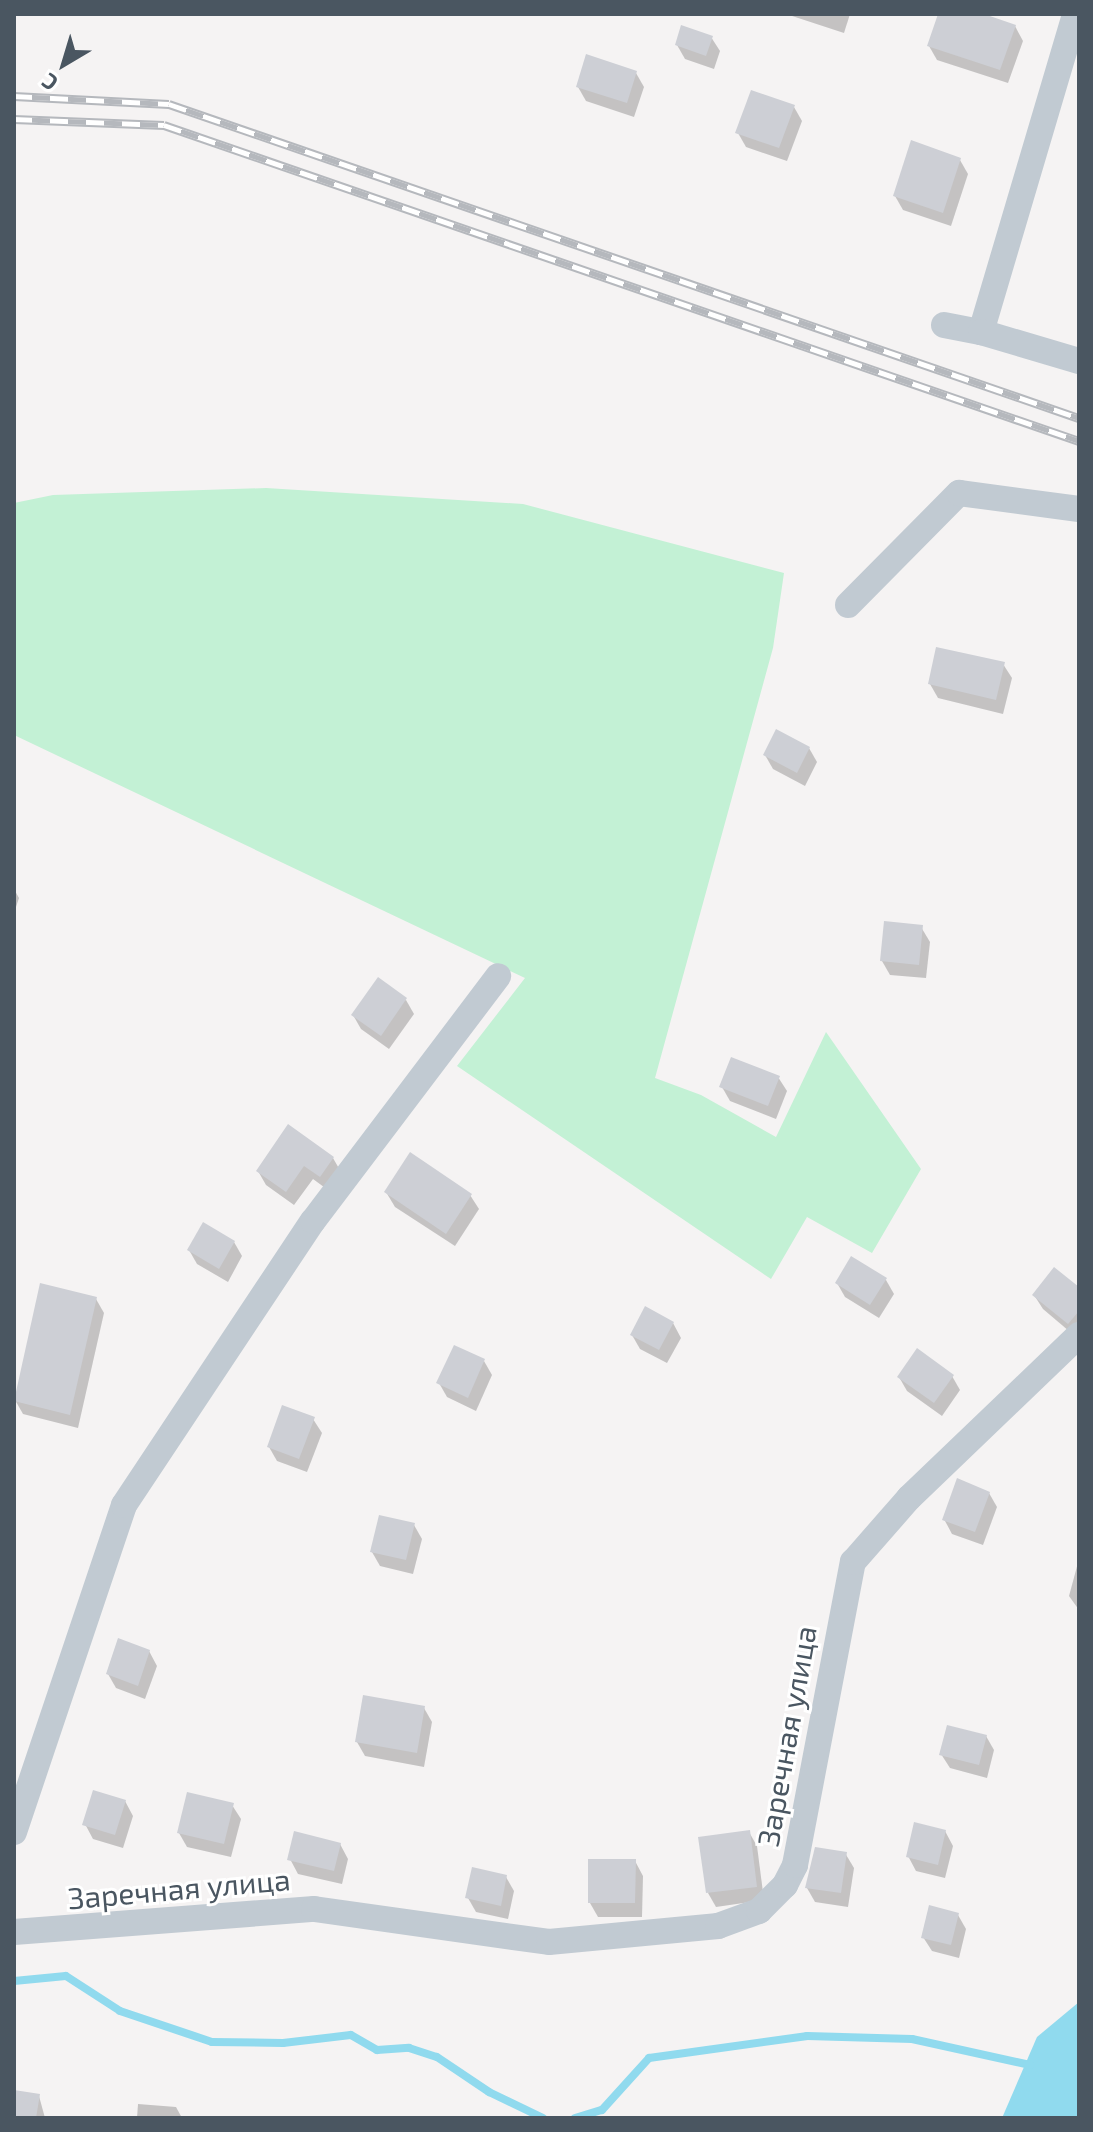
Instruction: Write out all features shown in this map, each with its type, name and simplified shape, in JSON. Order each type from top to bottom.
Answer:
[{"type":"street","points":[[981,332],[1075,14]]},
{"type":"street","points":[[944,325],[981,332],[1079,361]]},
{"type":"street","points":[[848,605],[959,493],[1079,509]]},
{"type":"street","points":[[14,1832],[124,1505],[313,1221],[498,976]]},
{"type":"street","name":"Заречная улица","points":[[14,1932],[284,1909],[549,1942],[718,1926],[759,1911],[785,1885],[795,1865],[853,1562],[909,1498],[1079,1335]]},
{"type":"green space","points":[[266,488],[523,504],[784,573],[773,648],[655,1078],[701,1095],[776,1137],[826,1032],[921,1169],[872,1253],[807,1217],[771,1279],[457,1066],[525,978],[14,735],[14,503],[53,495]]},
{"type":"water","points":[[1079,2002],[1079,2118],[1002,2118],[1037,2037]]},
{"type":"building","points":[[938,14],[984,14],[1016,25],[1000,70],[927,46]]},
{"type":"building","points":[[681,25],[713,36],[706,56],[675,45]]},
{"type":"building","points":[[586,54],[637,71],[627,103],[576,87]]},
{"type":"building","points":[[751,90],[795,105],[779,148],[735,133]]},
{"type":"building","points":[[911,140],[961,158],[943,213],[893,196]]},
{"type":"building","points":[[936,647],[1005,662],[996,700],[928,684]]},
{"type":"building","points":[[776,729],[810,747],[797,773],[763,755]]},
{"type":"building","points":[[884,921],[923,925],[919,965],[880,961]]},
{"type":"building","points":[[378,977],[407,998],[381,1036],[351,1015]]},
{"type":"building","points":[[731,1057],[780,1076],[768,1106],[719,1087]]},
{"type":"building","points":[[288,1124],[334,1157],[320,1177],[304,1166],[286,1192],[256,1171]]},
{"type":"building","points":[[410,1152],[472,1194],[446,1234],[384,1192]]},
{"type":"building","points":[[203,1222],[235,1241],[219,1269],[187,1250]]},
{"type":"building","points":[[851,1256],[887,1278],[870,1305],[835,1283]]},
{"type":"building","points":[[1054,1267],[1079,1287],[1079,1311],[1068,1324],[1032,1295]]},
{"type":"building","points":[[40,1283],[97,1297],[70,1415],[14,1401]]},
{"type":"building","points":[[645,1306],[674,1322],[659,1350],[630,1335]]},
{"type":"building","points":[[454,1345],[485,1359],[468,1398],[436,1383]]},
{"type":"building","points":[[917,1348],[954,1375],[934,1403],[897,1377]]},
{"type":"building","points":[[282,1405],[315,1417],[299,1459],[267,1447]]},
{"type":"building","points":[[957,1478],[990,1492],[975,1532],[942,1520]]},
{"type":"building","points":[[379,1515],[415,1523],[406,1560],[370,1552]]},
{"type":"building","points":[[118,1638],[150,1650],[138,1686],[106,1674]]},
{"type":"building","points":[[363,1695],[425,1706],[417,1753],[355,1742]]},
{"type":"building","points":[[947,1725],[987,1735],[979,1765],[939,1755]]},
{"type":"building","points":[[93,1790],[126,1800],[115,1835],[82,1825]]},
{"type":"building","points":[[187,1792],[234,1803],[224,1844],[177,1833]]},
{"type":"building","points":[[914,1822],[946,1830],[938,1865],[906,1857]]},
{"type":"building","points":[[750,1830],[757,1887],[706,1893],[698,1837]]},
{"type":"building","points":[[294,1831],[341,1843],[334,1871],[287,1860]]},
{"type":"building","points":[[815,1847],[847,1852],[841,1893],[805,1888]]},
{"type":"building","points":[[588,1859],[636,1859],[635,1903],[588,1903]]},
{"type":"building","points":[[472,1867],[507,1875],[501,1906],[465,1898]]},
{"type":"building","points":[[929,1905],[959,1913],[951,1945],[921,1938]]},
{"type":"building","points":[[14,2090],[40,2094],[36,2118],[14,2118]]},
{"type":"waterway","points":[[14,1981],[66,1976],[120,2011],[212,2042],[283,2043],[351,2035],[377,2050],[409,2048],[437,2057],[489,2092],[543,2118]]},
{"type":"waterway","points":[[575,2118],[602,2110],[649,2058],[807,2036],[912,2039],[1030,2065]]},
{"type":"railway","points":[[14,96],[169,104],[1079,418]]},
{"type":"railway","points":[[14,119],[164,125],[1079,441]]}]
